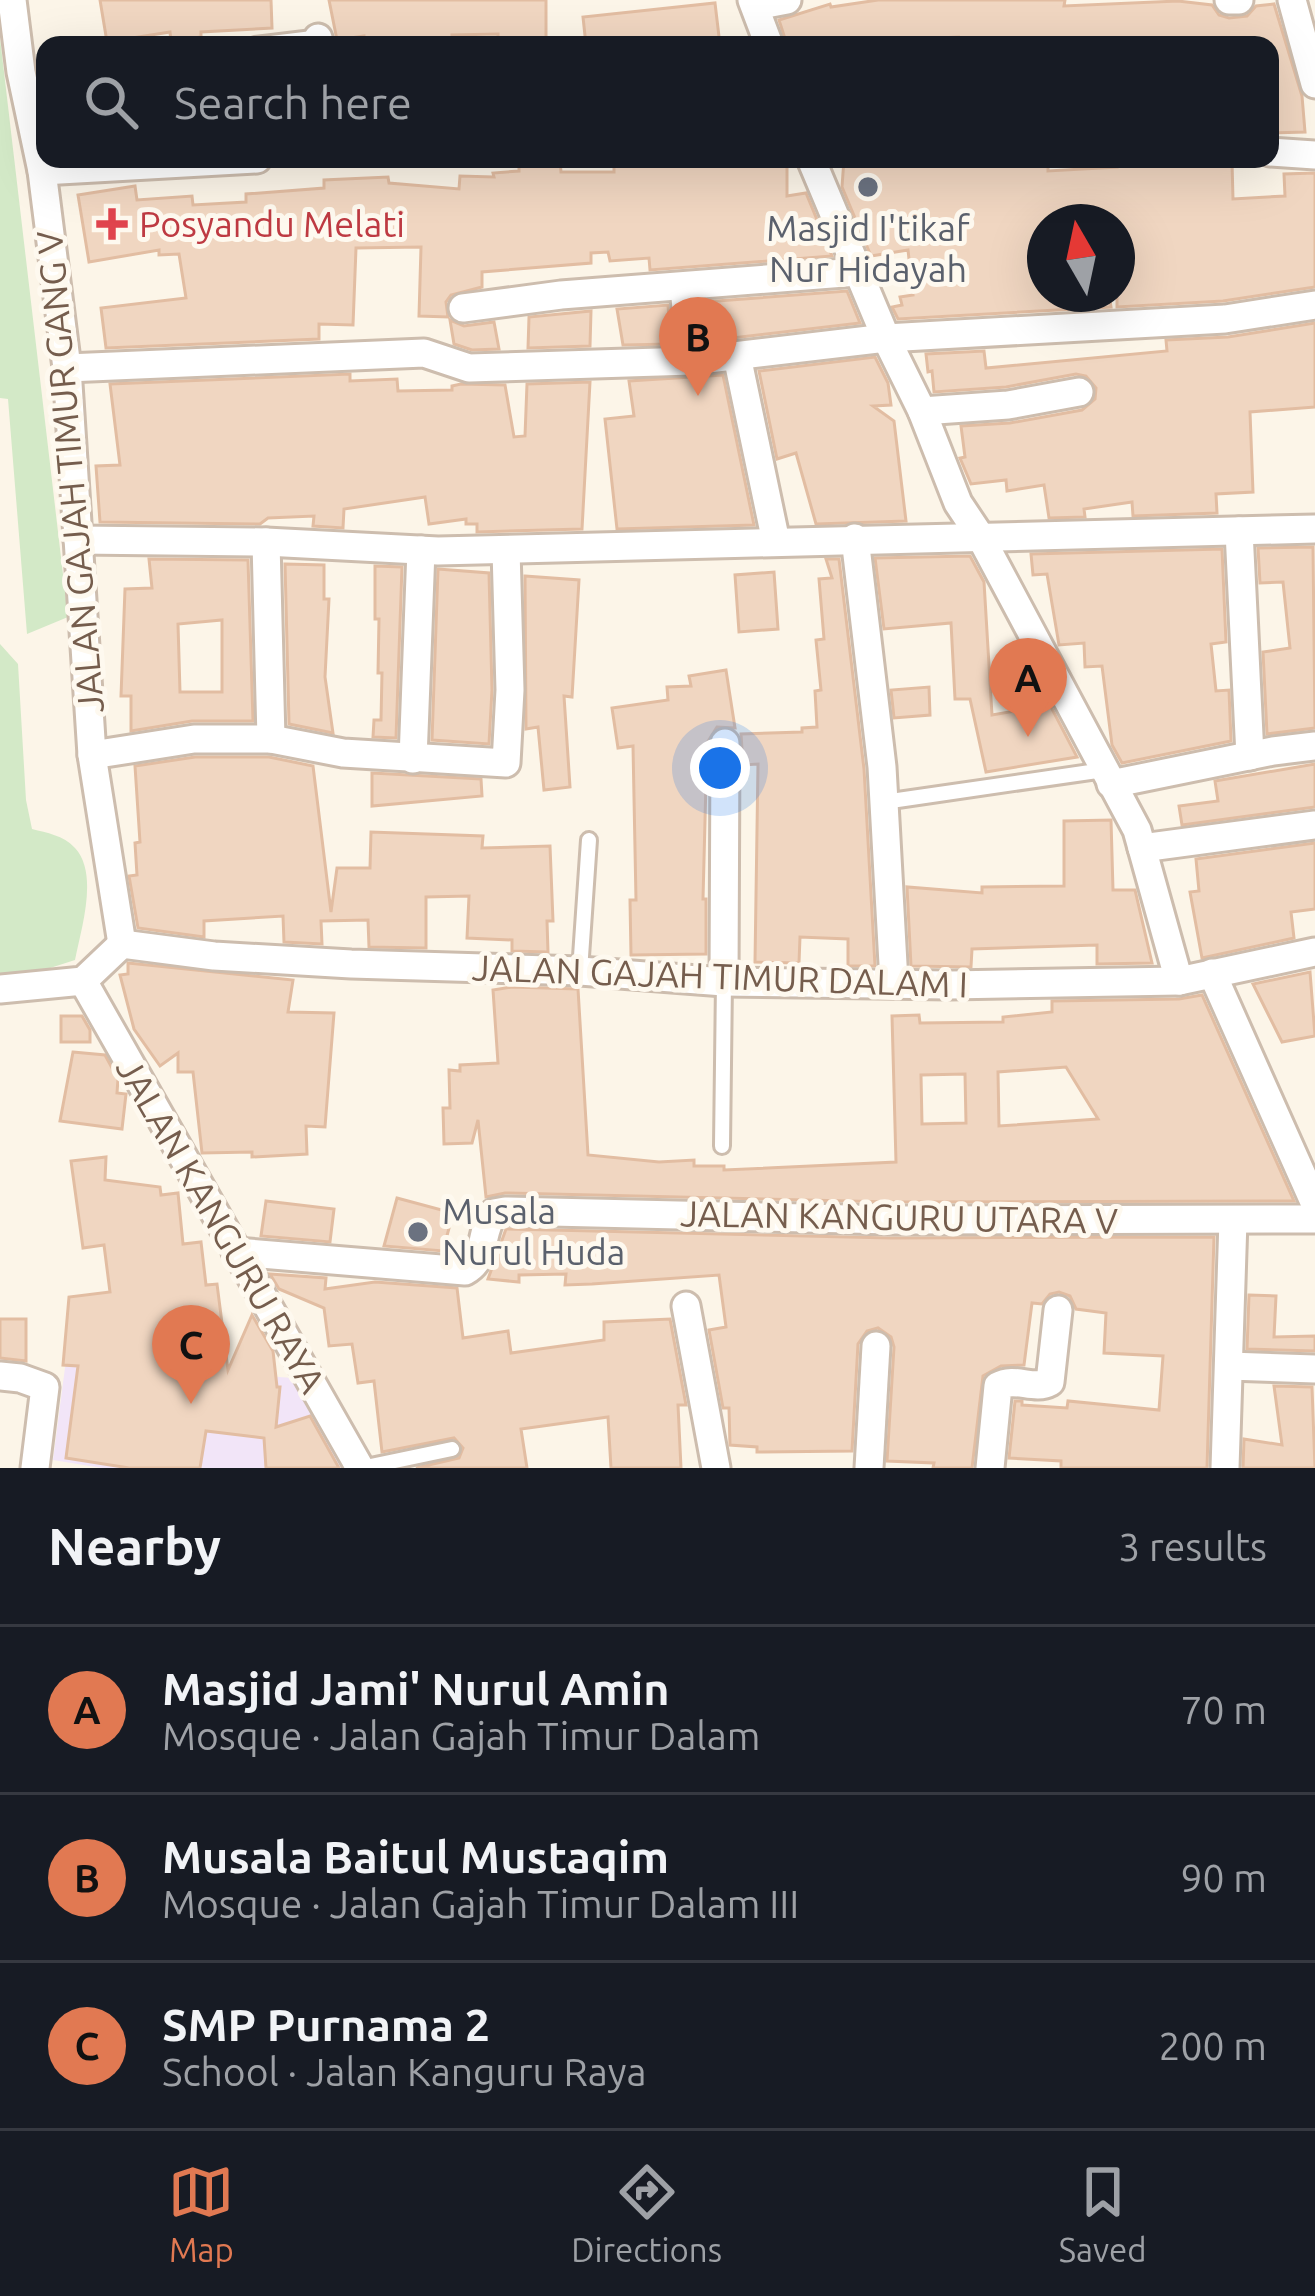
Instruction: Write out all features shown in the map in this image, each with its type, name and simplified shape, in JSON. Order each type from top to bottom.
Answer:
[{"type":"street","name":"JALAN GAJAH TIMUR GANG V","points":[[12,0],[32,70],[36,110]]},
{"type":"street","points":[[766,36],[754,3],[787,0]]},
{"type":"street","points":[[1229,0],[1239,0]]},
{"type":"street","points":[[1292,0],[1315,84]]},
{"type":"street","points":[[1279,153],[1315,155]]},
{"type":"street","name":"JALAN GAJAH TIMUR GANG V","points":[[42,168],[67,368],[92,755],[122,944]]},
{"type":"street","points":[[42,171],[96,168]]},
{"type":"street","points":[[815,168],[958,503],[1137,830],[1179,981]]},
{"type":"street","points":[[463,308],[856,272]]},
{"type":"street","points":[[684,287],[691,361]]},
{"type":"street","points":[[67,368],[424,353],[469,368],[691,361],[886,338],[1225,319],[1315,304]]},
{"type":"street","points":[[737,356],[776,542]]},
{"type":"street","points":[[922,411],[1008,406],[1078,392]]},
{"type":"street","points":[[78,540],[506,550],[1315,529]]},
{"type":"street","points":[[1239,531],[1250,756]]},
{"type":"street","points":[[855,538],[884,802],[894,982]]},
{"type":"street","points":[[266,542],[271,739]]},
{"type":"street","points":[[413,759],[421,550]]},
{"type":"street","points":[[92,755],[194,739],[271,739],[343,753],[502,765],[509,760],[506,550]]},
{"type":"street","points":[[724,743],[724,982]]},
{"type":"street","points":[[1108,777],[1315,746]]},
{"type":"street","points":[[1142,848],[1315,825]]},
{"type":"street","points":[[0,989],[83,981],[122,944]]},
{"type":"street","name":"JALAN GAJAH TIMUR DALAM I","points":[[122,944],[214,956],[580,971],[724,982],[950,986],[1179,981],[1315,952]]},
{"type":"street","points":[[1212,973],[1315,1204]]},
{"type":"street","name":"JALAN KANGURU RAYA","points":[[83,981],[361,1468]]},
{"type":"street","name":"JALAN KANGURU UTARA V","points":[[236,1252],[465,1271],[479,1260],[488,1220],[505,1211],[891,1220],[1315,1219]]},
{"type":"street","points":[[1226,1468],[1233,1220]]},
{"type":"street","points":[[686,1306],[716,1468]]},
{"type":"street","points":[[990,1468],[997,1388],[1005,1382],[1043,1386],[1050,1382],[1058,1310]]},
{"type":"street","points":[[869,1468],[876,1346]]},
{"type":"street","points":[[1228,1366],[1315,1369]]},
{"type":"street","points":[[0,1376],[45,1387],[35,1468]]},
{"type":"lane","points":[[884,802],[1108,777]]},
{"type":"lane","points":[[580,971],[589,840]]},
{"type":"lane","points":[[722,1146],[724,982]]},
{"type":"lane","points":[[361,1468],[452,1449]]},
{"type":"shaded area","points":[[66,1360],[305,1379],[350,1468],[102,1468],[53,1460]]},
{"type":"green space","points":[[0,38],[68,617],[27,634],[8,399],[0,398]]},
{"type":"green space","points":[[0,644],[18,664],[32,829],[60,837],[75,848],[87,887],[75,960],[0,976]]},
{"type":"building","points":[[100,0],[271,0],[272,28],[201,32],[201,36],[170,36],[170,32],[106,36]]},
{"type":"building","points":[[329,0],[546,0],[546,36],[336,36]]},
{"type":"building","points":[[878,0],[1065,0],[1064,6],[1178,1],[1212,5],[1219,15],[1229,18],[1274,4],[1302,96],[1305,132],[1279,133],[1279,36],[784,36],[779,20]]},
{"type":"building","points":[[715,3],[719,36],[585,36],[583,17]]},
{"type":"building","points":[[787,168],[787,196],[806,193],[832,256],[650,270],[649,258],[610,261],[608,252],[591,253],[591,263],[482,272],[482,287],[451,295],[446,302],[448,317],[419,316],[421,247],[356,248],[353,325],[319,324],[319,339],[106,348],[101,308],[186,298],[179,254],[159,255],[159,250],[89,262],[78,195],[135,186],[137,200],[192,196],[193,205],[246,202],[246,194],[324,188],[324,180],[388,177],[389,183],[459,189],[460,176],[494,177],[493,173]]},
{"type":"building","points":[[843,168],[1232,168],[1233,199],[1285,196],[1284,174],[1315,173],[1315,287],[1223,301],[1135,306],[1135,204],[1027,204],[1027,312],[898,319],[892,307],[902,305],[900,297],[913,295],[908,250],[871,256],[842,187]]},
{"type":"building","points":[[847,291],[860,323],[707,341],[704,302]]},
{"type":"building","points":[[668,305],[671,344],[623,345],[617,309]]},
{"type":"building","points":[[591,311],[590,346],[528,348],[529,317]]},
{"type":"building","points":[[450,320],[464,326],[494,322],[499,349],[472,350],[454,344]]},
{"type":"building","points":[[1315,323],[1315,407],[1250,412],[1253,492],[1216,494],[1217,513],[1133,516],[1132,502],[1084,509],[1085,517],[1049,518],[1044,485],[1007,491],[1006,480],[971,484],[960,458],[965,457],[961,426],[1082,410],[1095,399],[1096,388],[1086,376],[1076,374],[1006,387],[934,392],[926,354],[984,351],[986,368],[1167,351],[1166,340],[1228,337]]},
{"type":"building","points":[[875,357],[888,383],[891,405],[873,406],[894,421],[906,521],[816,524],[796,453],[777,459],[759,371]]},
{"type":"building","points":[[350,374],[350,381],[397,379],[398,391],[505,385],[514,437],[525,436],[527,384],[590,382],[582,529],[477,532],[477,524],[466,524],[466,519],[429,524],[425,497],[344,509],[343,528],[313,526],[314,516],[268,518],[260,524],[100,522],[96,466],[120,465],[110,384]]},
{"type":"building","points":[[723,375],[754,525],[617,529],[605,419],[634,416],[629,381]]},
{"type":"building","points":[[1313,547],[1315,728],[1267,734],[1263,652],[1290,648],[1283,582],[1260,583],[1258,548]]},
{"type":"building","points":[[1222,549],[1226,642],[1211,644],[1216,691],[1229,690],[1231,741],[1122,763],[1112,745],[1102,666],[1085,667],[1084,643],[1059,645],[1047,574],[1033,575],[1031,554]]},
{"type":"building","points":[[970,556],[984,582],[992,715],[1050,705],[1077,757],[986,772],[970,699],[955,699],[951,623],[884,629],[875,558]]},
{"type":"building","points":[[149,559],[248,560],[253,721],[192,721],[131,731],[131,696],[121,696],[125,589],[152,588]],"holes":[[[222,620],[222,692],[180,692],[178,624]]]},
{"type":"building","points":[[826,559],[839,559],[864,769],[875,966],[848,966],[848,939],[800,937],[799,963],[755,962],[758,764],[743,765],[741,734],[802,732],[802,728],[817,727],[815,691],[821,690],[816,640],[824,639],[819,579],[832,578]]},
{"type":"building","points":[[285,564],[324,565],[324,599],[329,599],[325,677],[333,733],[289,724]]},
{"type":"building","points":[[375,566],[402,567],[396,738],[373,737],[374,720],[381,720],[382,673],[378,673]]},
{"type":"building","points":[[438,569],[489,573],[489,744],[432,740]]},
{"type":"building","points":[[774,572],[778,629],[739,632],[735,575]]},
{"type":"building","points":[[525,576],[579,580],[572,697],[564,696],[570,787],[544,790],[538,727],[526,729]]},
{"type":"building","points":[[726,670],[735,728],[717,727],[707,743],[706,954],[631,955],[630,900],[636,900],[633,746],[618,748],[612,708],[668,700],[667,687],[691,686],[689,676]]},
{"type":"building","points":[[929,687],[930,715],[894,718],[891,690]]},
{"type":"building","points":[[195,757],[269,757],[313,766],[331,912],[337,868],[370,868],[371,832],[483,836],[482,848],[550,846],[553,921],[547,921],[548,952],[512,951],[512,940],[467,938],[469,896],[426,897],[426,948],[369,947],[368,920],[321,921],[322,944],[284,942],[283,916],[204,921],[204,937],[138,928],[129,876],[137,875],[135,843],[140,842],[135,766]]},
{"type":"building","points":[[1315,764],[1315,807],[1182,825],[1179,806],[1218,801],[1215,781]]},
{"type":"building","points":[[372,773],[481,779],[482,796],[372,806]]},
{"type":"building","points":[[1111,820],[1113,890],[1135,890],[1152,963],[1097,964],[1097,945],[972,949],[971,967],[911,966],[907,887],[982,893],[982,887],[1064,886],[1064,821]]},
{"type":"building","points":[[1315,843],[1315,909],[1291,912],[1294,938],[1202,958],[1190,892],[1199,891],[1196,859]]},
{"type":"building","points":[[128,963],[293,980],[288,1012],[334,1013],[325,1127],[306,1126],[307,1154],[202,1153],[193,1072],[178,1072],[178,1053],[160,1066],[134,1029],[120,975],[128,974]]},
{"type":"building","points":[[1310,972],[1315,1036],[1282,1042],[1253,984]]},
{"type":"building","points":[[578,989],[588,1155],[659,1162],[694,1160],[694,1166],[724,1166],[724,1170],[896,1162],[892,1016],[919,1015],[920,1023],[1003,1022],[1003,1017],[1052,1012],[1052,1001],[1202,995],[1294,1201],[891,1202],[505,1193],[486,1197],[478,1120],[472,1143],[444,1144],[443,1108],[450,1108],[449,1070],[498,1063],[493,990]],"holes":[[[1066,1067],[1098,1119],[999,1126],[998,1072]],[[965,1074],[966,1123],[922,1124],[921,1075]]]},
{"type":"building","points":[[61,1016],[82,1016],[90,1042],[61,1042]]},
{"type":"building","points":[[73,1052],[105,1055],[118,1079],[117,1093],[126,1094],[122,1129],[60,1121]]},
{"type":"building","points":[[106,1157],[105,1180],[160,1187],[161,1195],[178,1193],[183,1244],[201,1242],[206,1285],[217,1284],[228,1370],[252,1315],[273,1351],[280,1387],[276,1427],[310,1416],[339,1468],[266,1468],[264,1438],[206,1431],[200,1468],[129,1468],[66,1458],[78,1366],[63,1365],[69,1297],[110,1292],[104,1245],[83,1248],[71,1161]]},
{"type":"building","name":"Musala Nurul Huda","points":[[397,1198],[453,1213],[443,1251],[384,1246]]},
{"type":"building","points":[[266,1201],[334,1209],[330,1242],[261,1236]]},
{"type":"building","points":[[506,1229],[891,1238],[1214,1237],[1207,1468],[1061,1468],[1061,1461],[1009,1458],[1015,1401],[1067,1408],[1068,1401],[1159,1410],[1163,1356],[1104,1353],[1106,1313],[1076,1309],[1070,1296],[1059,1292],[1042,1304],[1032,1303],[1024,1365],[1001,1366],[983,1376],[972,1468],[887,1461],[894,1347],[891,1337],[878,1328],[867,1331],[858,1344],[852,1451],[757,1452],[757,1447],[730,1445],[729,1408],[723,1408],[709,1330],[726,1327],[719,1275],[565,1285],[566,1274],[519,1275],[519,1282],[488,1279]]},
{"type":"building","points":[[270,1274],[326,1278],[325,1289],[375,1282],[457,1288],[463,1338],[508,1331],[511,1353],[604,1340],[604,1322],[670,1319],[686,1405],[678,1405],[681,1468],[611,1468],[608,1417],[521,1429],[527,1468],[416,1468],[459,1458],[463,1448],[454,1438],[382,1452],[374,1381],[358,1383],[352,1344],[329,1346],[324,1308],[279,1289]]},
{"type":"building","points":[[1249,1295],[1276,1296],[1274,1337],[1315,1336],[1315,1351],[1247,1349]]},
{"type":"building","points":[[0,1319],[26,1319],[26,1361],[0,1358]]},
{"type":"building","points":[[1274,1386],[1312,1387],[1315,1468],[1243,1468],[1244,1439],[1282,1445]]},
{"type":"place","name":"Masjid I'tikaf Nur Hidayah","points":[[868,187]]},
{"type":"place","name":"Posyandu Melati","points":[[112,224]]},
{"type":"place","name":"Musala Baitul Mustaqim","points":[[698,396]]},
{"type":"place","name":"Masjid Jami' Nurul Amin","points":[[1028,737]]},
{"type":"place","name":"Musala Nurul Huda","points":[[418,1232]]},
{"type":"place","name":"SMP Purnama 2","points":[[191,1404]]}]
